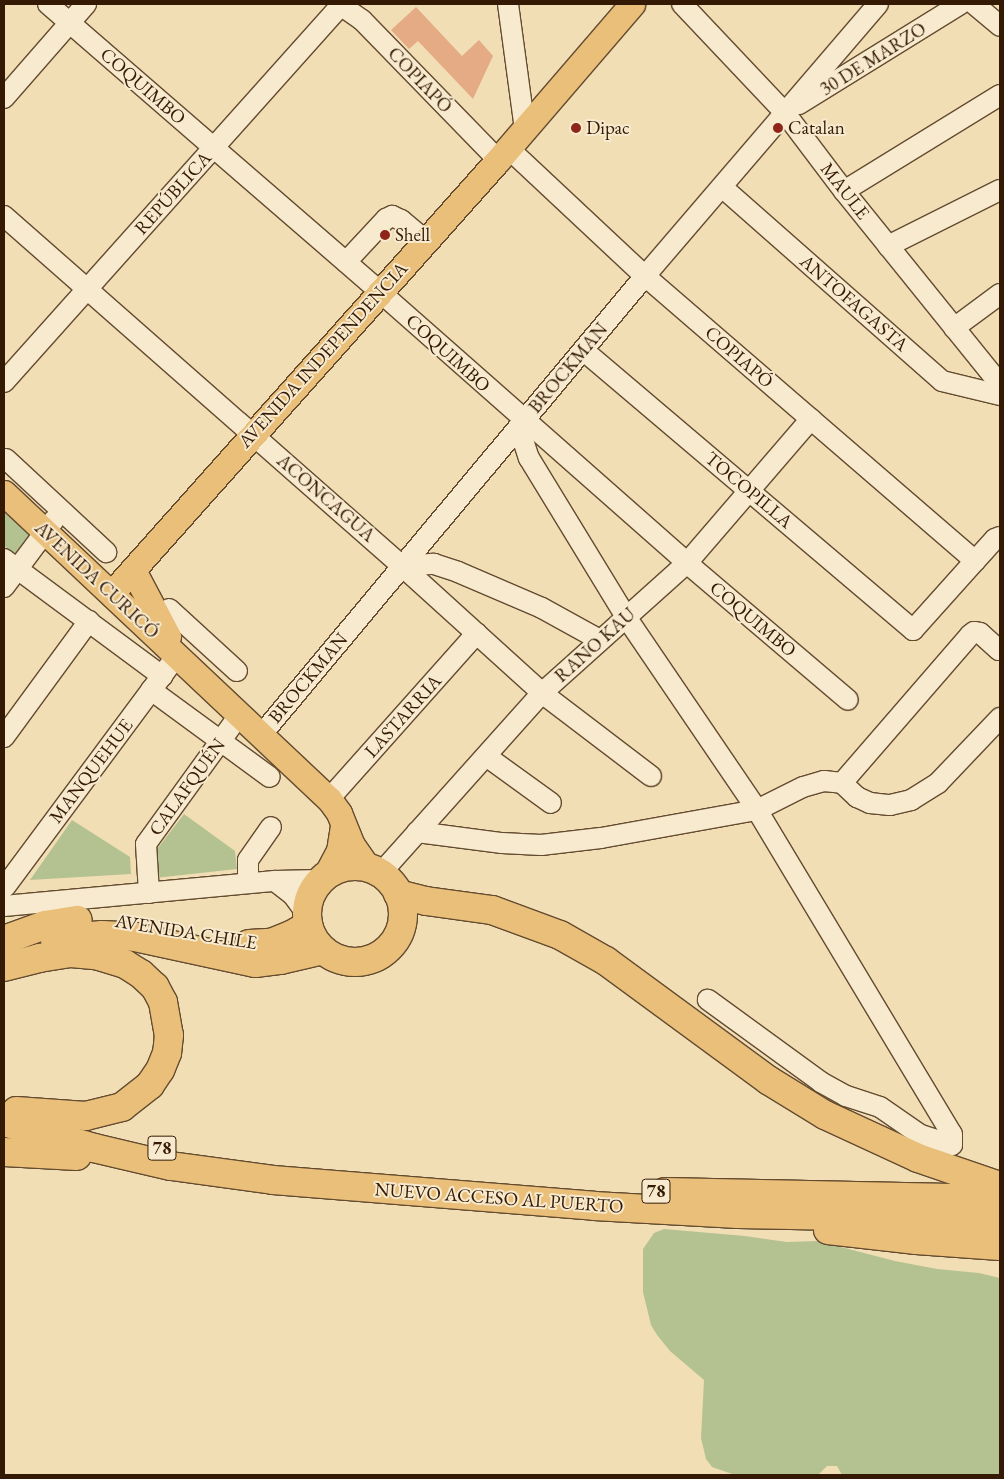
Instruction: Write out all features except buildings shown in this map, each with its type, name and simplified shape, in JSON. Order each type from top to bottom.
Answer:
[{"type":"highway","points":[[346,867],[374,871],[398,894],[402,904],[401,926],[394,941],[383,953],[364,961],[353,962],[332,956],[323,950],[311,934],[307,919],[310,896],[323,878],[346,867]]},
{"type":"highway","points":[[398,894],[426,901],[492,910],[560,935],[606,961],[768,1080],[825,1115],[918,1158],[1000,1186]]},
{"type":"highway","name":"AVENIDA CHILE","points":[[4,940],[45,926],[98,919],[151,924],[258,945],[282,939],[307,919]]},
{"type":"highway","name":"AVENIDA CHILE","points":[[4,958],[54,940],[102,935],[153,940],[255,963],[281,960],[323,950]]},
{"type":"highway","points":[[4,967],[39,958],[71,953],[96,955],[125,964],[141,974],[155,987],[163,1002],[169,1035],[167,1053],[155,1077],[136,1098],[122,1107],[86,1116],[8,1113]]},
{"type":"highway","name":"NUEVO ACCESO AL PUERTO","points":[[8,1113],[94,1148],[171,1166],[274,1180],[594,1206],[738,1214],[1000,1219]]},
{"type":"highway","name":"NUEVO ACCESO AL PUERTO","points":[[8,1113],[158,1148],[311,1169],[595,1189],[1000,1199]]},
{"type":"highway","points":[[4,1152],[61,1154],[130,1164],[171,1166]]},
{"type":"highway","points":[[738,1214],[802,1227],[849,1233],[1000,1246]]},
{"type":"main road","name":"AVENIDA INDEPENDENCIA","points":[[112,593],[503,154],[632,4]]},
{"type":"main road","name":"AVENIDA CURICÓ","points":[[4,493],[329,799],[339,813],[352,845],[374,871]]},
{"type":"main road","points":[[133,570],[184,661]]},
{"type":"main road","points":[[323,878],[336,857],[343,826]]},
{"type":"street","name":"COQUIMBO","points":[[48,4],[346,262],[687,563],[848,700]]},
{"type":"street","points":[[4,98],[86,4]]},
{"type":"street","name":"REPÚBLICA","points":[[4,382],[341,4]]},
{"type":"street","name":"COPIAPÓ","points":[[341,4],[362,20],[503,154],[975,561]]},
{"type":"street","points":[[508,4],[525,129]]},
{"type":"street","name":"MAULE","points":[[682,4],[785,113],[844,191],[1000,384]]},
{"type":"street","name":"BROCKMAN","points":[[262,734],[645,276],[878,4]]},
{"type":"street","name":"30 DE MARZO","points":[[785,113],[960,4]]},
{"type":"street","points":[[974,4],[1000,26]]},
{"type":"street","points":[[844,191],[1000,95]]},
{"type":"street","name":"ANTOFAGASTA","points":[[722,186],[942,381],[1000,395]]},
{"type":"street","points":[[888,246],[1000,190]]},
{"type":"street","name":"ACONCAGUA","points":[[4,216],[402,566],[542,693],[652,776]]},
{"type":"street","points":[[346,262],[386,219],[392,216],[401,220],[426,240]]},
{"type":"street","points":[[954,328],[1000,294]]},
{"type":"street","name":"TOCOPILLA","points":[[583,350],[913,630],[975,561]]},
{"type":"street","name":"RANO KAU","points":[[374,871],[417,832],[542,693],[687,563],[811,419]]},
{"type":"street","points":[[524,421],[523,440],[529,458],[626,617],[757,810],[952,1134],[952,1145],[919,1134],[880,1107],[846,1096],[821,1082],[708,1000]]},
{"type":"street","name":"AVENIDA CURICÓ","points":[[6,459],[106,552]]},
{"type":"street","points":[[4,586],[10,564],[44,532],[61,510]]},
{"type":"street","points":[[975,561],[995,539],[1000,537]]},
{"type":"street","name":"AVENIDA CURICÓ","points":[[10,564],[89,621],[221,741],[270,777]]},
{"type":"street","points":[[402,566],[434,564],[466,575],[542,608],[600,640]]},
{"type":"street","name":"AVENIDA CURICÓ","points":[[169,609],[237,671]]},
{"type":"street","points":[[4,737],[89,621]]},
{"type":"street","points":[[842,783],[970,635],[974,632],[980,633],[1000,650]]},
{"type":"street","name":"LASTARRIA","points":[[329,799],[476,633]]},
{"type":"street","points":[[184,661],[209,646]]},
{"type":"street","name":"MANQUEHUE","points":[[5,896],[157,683],[184,661]]},
{"type":"street","name":"CALAFQUÉN","points":[[149,893],[146,844],[240,714]]},
{"type":"street","points":[[417,832],[502,843],[541,845],[601,838],[757,810],[803,787],[824,781],[842,783],[857,797],[870,803],[890,805],[911,800],[938,783],[1000,718]]},
{"type":"street","points":[[486,756],[551,803]]},
{"type":"street","points":[[248,884],[248,860],[271,827]]},
{"type":"street","points":[[5,896],[149,893],[323,878]]},
{"type":"street","points":[[275,881],[293,894],[307,919]]},
{"type":"green space","points":[[4,500],[36,532],[17,556],[4,546]]},
{"type":"green space","points":[[184,814],[235,851],[237,869],[155,878],[154,853]]},
{"type":"green space","points":[[72,820],[130,857],[131,874],[30,880]]},
{"type":"green space","points":[[664,1229],[745,1236],[787,1242],[818,1241],[895,1261],[937,1269],[979,1273],[1000,1278],[1000,1475],[842,1475],[837,1466],[827,1466],[818,1475],[735,1475],[712,1467],[706,1459],[701,1438],[704,1380],[670,1351],[657,1335],[651,1325],[643,1292],[643,1249],[654,1233]]},
{"type":"place","name":"Dipac","points":[[576,128]]},
{"type":"place","name":"Catalan","points":[[778,128]]},
{"type":"place","name":"Shell","points":[[385,235]]}]
